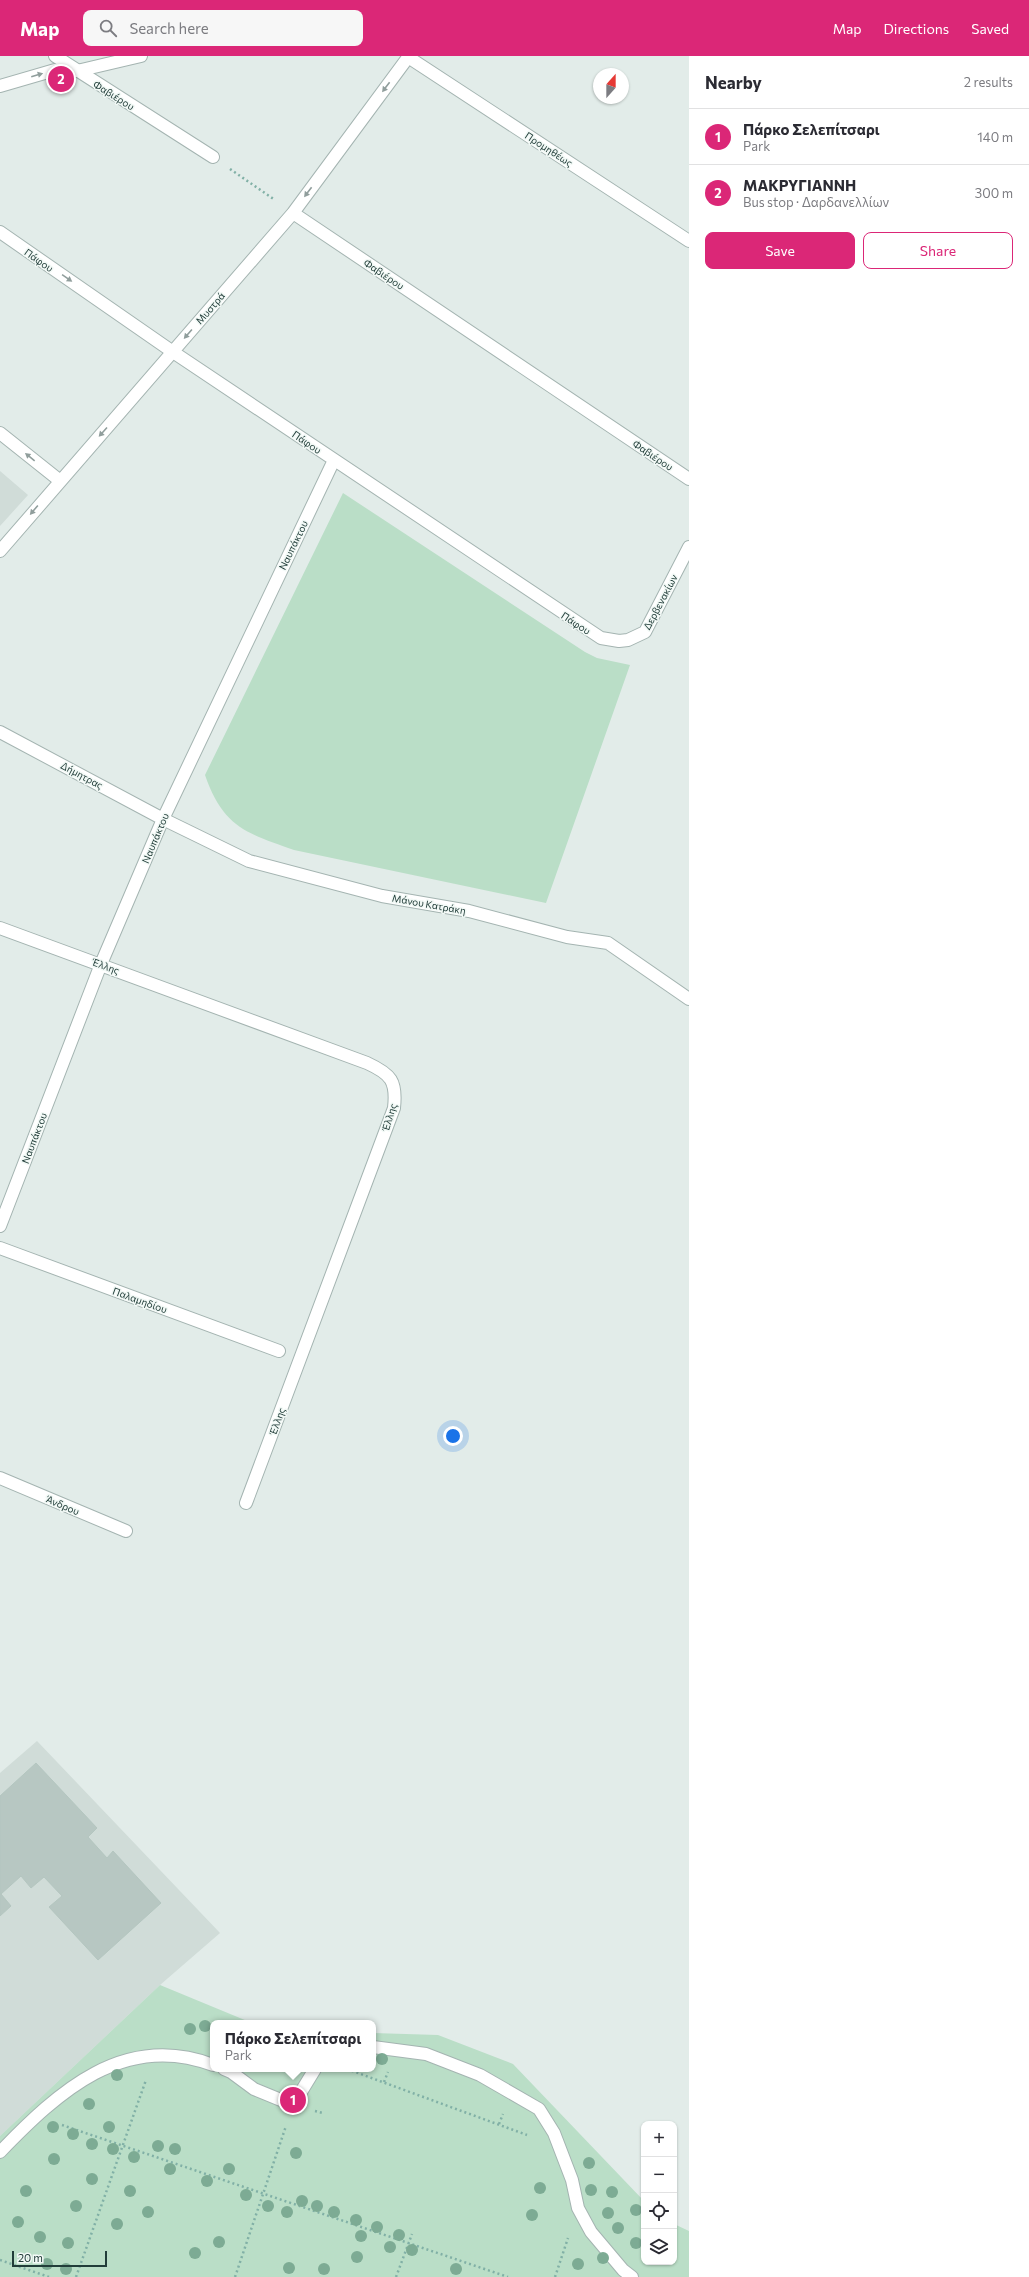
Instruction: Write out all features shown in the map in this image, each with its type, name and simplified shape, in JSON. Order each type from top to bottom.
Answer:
[{"type":"street","name":"Φαβιέρου","points":[[55,56],[213,157]]},
{"type":"street","points":[[0,86],[55,70],[77,71],[141,56]]},
{"type":"street","name":"Μυστρά","points":[[0,551],[293,213],[409,56]]},
{"type":"street","name":"Προμηθέως","points":[[409,56],[689,241]]},
{"type":"street","name":"Φαβιέρου","points":[[293,213],[689,479]]},
{"type":"street","name":"Πάφου","points":[[0,232],[172,352],[590,633],[608,640],[619,641]]},
{"type":"street","points":[[0,433],[60,480]]},
{"type":"street","name":"Ναυπάκτου","points":[[0,1226],[101,964],[163,818],[334,460]]},
{"type":"street","name":"Δερβενακίων","points":[[619,641],[636,638],[645,632],[689,547]]},
{"type":"street","name":"Δήμητρας","points":[[0,732],[163,818]]},
{"type":"street","name":"Μάνου Κατράκη","points":[[163,818],[249,861],[382,896],[469,911],[567,937],[608,943],[689,999]]},
{"type":"street","name":"Έλλης","points":[[0,928],[367,1063],[382,1070],[392,1080],[395,1093],[394,1108],[246,1503]]},
{"type":"street","name":"Παλαμηδίου","points":[[0,1248],[279,1351]]},
{"type":"street","name":"Άνδρου","points":[[0,1478],[126,1532]]},
{"type":"street","points":[[376,2047],[426,2054],[480,2075],[512,2091],[539,2109],[554,2133],[572,2180],[578,2208],[591,2232],[623,2270],[632,2277]]},
{"type":"street","points":[[0,2152],[37,2117],[70,2089],[104,2067],[156,2054],[210,2064]]},
{"type":"street","points":[[231,2072],[254,2089],[294,2105],[313,2072]]},
{"type":"path","points":[[213,157],[293,213]]},
{"type":"path","points":[[76,2277],[121,2146],[156,2054]]},
{"type":"path","points":[[355,2072],[559,2146]]},
{"type":"path","points":[[235,2277],[294,2105]]},
{"type":"path","points":[[37,2117],[508,2277]]},
{"type":"path","points":[[555,2277],[578,2208]]},
{"type":"path","points":[[396,2277],[412,2234]]},
{"type":"path","points":[[0,2260],[49,2277]]},
{"type":"shaded area","points":[[0,471],[28,495],[0,526]]},
{"type":"shaded area","points":[[37,1741],[220,1933],[160,1985],[0,2136],[0,1773]]},
{"type":"green space","points":[[343,493],[585,652],[597,658],[630,665],[546,903],[294,850],[249,833],[238,826],[228,817],[212,792],[205,775]]},
{"type":"green space","points":[[160,1985],[245,2020],[210,2020],[210,2072],[376,2072],[376,2033],[438,2035],[513,2064],[641,2198],[641,2265],[677,2265],[677,2225],[689,2231],[689,2277],[0,2277],[0,2136]]},
{"type":"building","points":[[36,1763],[97,1828],[88,1837],[107,1858],[113,1851],[161,1903],[98,1960],[49,1907],[62,1896],[44,1877],[31,1888],[21,1876],[1,1894],[11,1906],[0,1916],[0,1796]]},
{"type":"place","name":"ΜΑΚΡΥΓΙΑΝΝΗ","points":[[61,79]]},
{"type":"place","name":"Πάρκο Σελεπίτσαρι","points":[[293,2100]]}]
